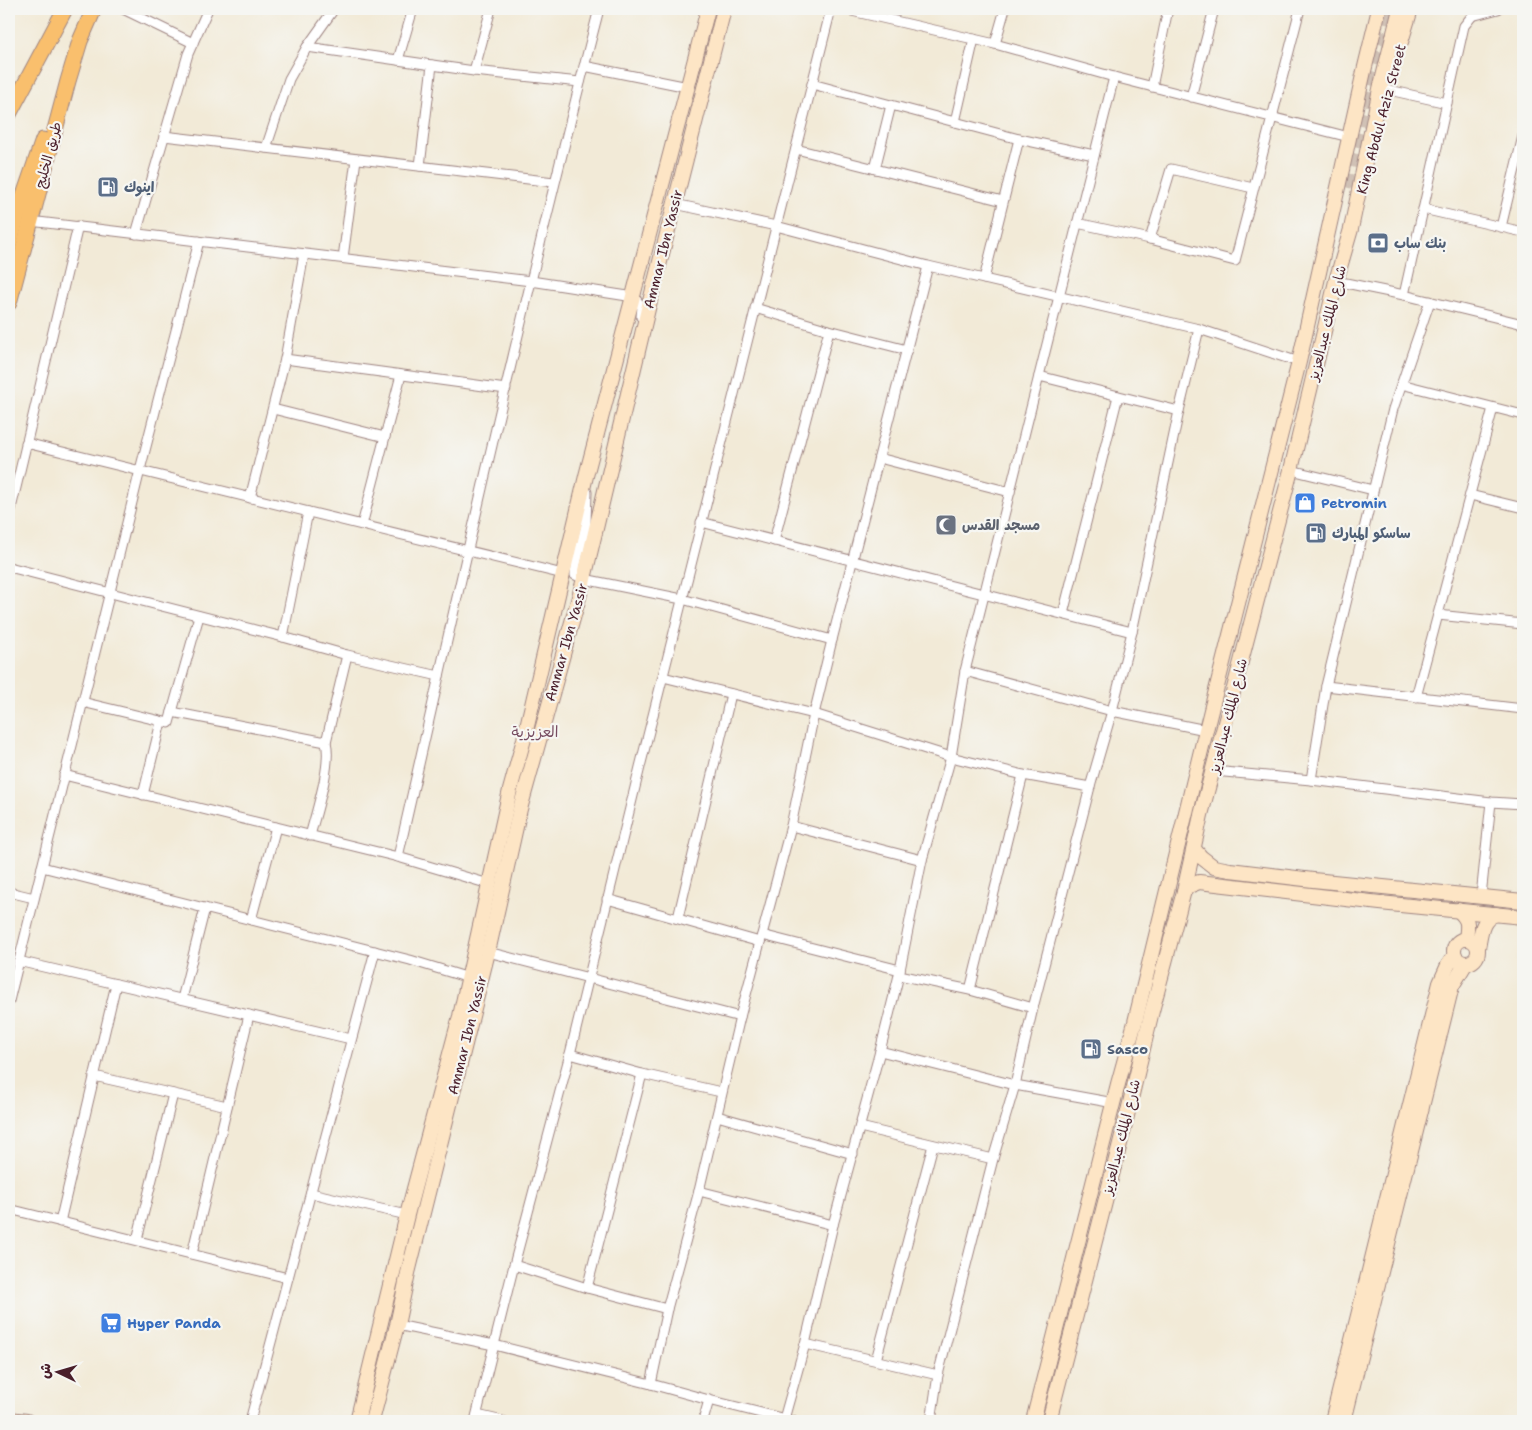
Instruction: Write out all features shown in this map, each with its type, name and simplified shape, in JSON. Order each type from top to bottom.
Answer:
[{"type":"main road","points":[[9,114],[65,9]]},
{"type":"main road","name":"طريق الخليج","points":[[9,303],[68,81],[80,42],[94,9]]},
{"type":"main road","points":[[9,123],[28,78]]},
{"type":"main road","points":[[9,245],[36,158],[68,81]]},
{"type":"street","points":[[54,9],[57,25]]},
{"type":"street","points":[[124,9],[192,43]]},
{"type":"street","points":[[136,234],[188,54],[208,9]]},
{"type":"street","points":[[266,148],[289,80],[307,47],[334,9]]},
{"type":"street","points":[[398,60],[413,9]]},
{"type":"street","points":[[474,71],[491,9]]},
{"type":"street","points":[[398,857],[554,182],[599,9]]},
{"type":"street","name":"Ammar Ibn Yassir","points":[[357,1421],[407,1215],[460,1016],[510,790],[524,739],[588,468],[708,9]]},
{"type":"street","name":"Ammar Ibn Yassir","points":[[372,1421],[488,952],[520,809],[584,579],[634,368],[724,9]]},
{"type":"street","points":[[503,1421],[476,1418],[589,979],[607,899],[831,9]]},
{"type":"street","points":[[843,9],[995,44],[1152,87],[1350,137]]},
{"type":"street","points":[[995,44],[1005,9]]},
{"type":"street","points":[[1152,87],[1168,9]]},
{"type":"street","points":[[1191,97],[1214,9]]},
{"type":"street","points":[[1077,223],[1150,239],[1235,261],[1300,9]]},
{"type":"street","name":"شارع الملك عبدالعزيز","points":[[1033,1421],[1147,975],[1206,730],[1299,362],[1379,9]]},
{"type":"street","name":"شارع الملك عبدالعزيز","points":[[1049,1421],[1291,470],[1350,229],[1380,89],[1400,9]]},
{"type":"street","name":"King Abdul Aziz Street","points":[[1350,229],[1412,9]]},
{"type":"street","points":[[1404,295],[1464,26],[1472,16],[1498,9]]},
{"type":"street","points":[[955,122],[974,39]]},
{"type":"street","points":[[307,47],[474,71],[580,82]]},
{"type":"street","points":[[420,166],[432,65]]},
{"type":"street","points":[[584,66],[688,87]]},
{"type":"street","points":[[397,1325],[494,1345],[789,1420],[833,1225],[880,1051],[899,972],[922,860],[952,757],[965,671],[1114,77]]},
{"type":"street","points":[[812,84],[1019,139],[1094,155]]},
{"type":"street","points":[[1389,90],[1447,103]]},
{"type":"street","points":[[875,169],[891,105]]},
{"type":"street","points":[[164,136],[554,182]]},
{"type":"street","points":[[1501,227],[1523,138]]},
{"type":"street","points":[[984,279],[1019,139]]},
{"type":"street","points":[[796,148],[1003,201]]},
{"type":"street","points":[[343,258],[356,159]]},
{"type":"street","points":[[1150,239],[1171,169],[1253,188]]},
{"type":"street","points":[[675,204],[776,226],[928,266],[1199,329],[1299,362]]},
{"type":"street","points":[[1423,209],[1523,232]]},
{"type":"street","points":[[30,220],[531,281],[634,297],[642,307],[634,368]]},
{"type":"street","points":[[9,517],[78,226]]},
{"type":"street","points":[[9,1001],[109,593],[199,241]]},
{"type":"street","points":[[250,498],[285,359],[304,254]]},
{"type":"street","points":[[651,1384],[667,1310],[717,1116],[721,1092],[791,826],[814,714],[832,640],[928,266]]},
{"type":"street","points":[[1336,281],[1404,295],[1523,324]]},
{"type":"street","points":[[1311,780],[1326,686],[1393,409],[1430,302]]},
{"type":"street","points":[[756,308],[829,330],[907,350]]},
{"type":"street","points":[[931,1421],[938,1375],[993,1159],[1015,1085],[1090,787],[1132,632],[1179,411],[1199,329]]},
{"type":"street","points":[[774,541],[829,330]]},
{"type":"street","points":[[285,359],[506,389]]},
{"type":"street","points":[[362,525],[401,375]]},
{"type":"street","points":[[1039,376],[1179,411]]},
{"type":"street","points":[[1401,384],[1523,415]]},
{"type":"street","points":[[1063,614],[1118,396]]},
{"type":"street","points":[[1416,697],[1493,408]]},
{"type":"street","points":[[272,409],[385,437]]},
{"type":"street","points":[[26,443],[563,574]]},
{"type":"street","points":[[879,458],[1010,492]]},
{"type":"street","points":[[588,468],[586,524],[575,575],[584,579],[682,599],[832,640]]},
{"type":"street","points":[[1291,470],[1373,490]]},
{"type":"street","points":[[1470,495],[1523,508]]},
{"type":"street","points":[[283,637],[308,512]]},
{"type":"street","points":[[702,522],[1132,632]]},
{"type":"street","points":[[9,567],[347,655],[439,676]]},
{"type":"street","points":[[1438,614],[1523,624]]},
{"type":"street","points":[[82,702],[169,724],[199,616]]},
{"type":"street","points":[[310,836],[328,764],[326,742],[347,655]]},
{"type":"street","points":[[965,671],[1112,711],[1206,730]]},
{"type":"street","points":[[663,677],[814,714],[952,757],[1023,775],[1090,787]]},
{"type":"street","points":[[1326,686],[1523,709]]},
{"type":"street","points":[[678,918],[731,694]]},
{"type":"street","points":[[172,712],[326,742]]},
{"type":"street","points":[[143,795],[161,722]]},
{"type":"street","points":[[1214,771],[1523,804]]},
{"type":"street","points":[[64,775],[398,857],[489,884]]},
{"type":"street","points":[[970,990],[1023,775]]},
{"type":"street","points":[[1481,896],[1492,802]]},
{"type":"street","points":[[791,826],[922,860]]},
{"type":"street","points":[[251,920],[276,827]]},
{"type":"street","points":[[1194,849],[1214,867],[1313,880],[1523,901]]},
{"type":"street","points":[[42,867],[375,951],[469,978]]},
{"type":"street","points":[[1211,884],[1210,875],[1214,867]]},
{"type":"street","points":[[1184,891],[1195,883],[1211,884],[1523,917]]},
{"type":"street","points":[[9,892],[34,898]]},
{"type":"street","points":[[607,899],[970,990],[1033,1008]]},
{"type":"street","points":[[182,999],[205,908]]},
{"type":"street","points":[[1458,910],[1466,917],[1468,923],[1466,939]]},
{"type":"street","points":[[1332,1421],[1440,983],[1448,965],[1461,959],[1473,961],[1476,958],[1485,920],[1496,914]]},
{"type":"street","points":[[1461,959],[1454,949],[1459,941],[1466,939],[1473,941],[1478,948]]},
{"type":"street","points":[[250,1421],[375,951]]},
{"type":"street","points":[[488,952],[740,1017]]},
{"type":"street","points":[[1344,1421],[1452,986],[1461,959]]},
{"type":"street","points":[[18,961],[351,1039]]},
{"type":"street","points":[[60,1222],[116,984]]},
{"type":"street","points":[[192,1254],[249,1015]]},
{"type":"street","points":[[880,1051],[1015,1085],[1114,1103]]},
{"type":"street","points":[[570,1054],[642,1074],[721,1092]]},
{"type":"street","points":[[588,1288],[642,1074]]},
{"type":"street","points":[[94,1076],[227,1106]]},
{"type":"street","points":[[137,1240],[173,1094]]},
{"type":"street","points":[[717,1116],[853,1154]]},
{"type":"street","points":[[860,1127],[993,1159]]},
{"type":"street","points":[[876,1360],[933,1145]]},
{"type":"street","points":[[699,1191],[833,1225]]},
{"type":"street","points":[[311,1193],[407,1215]]},
{"type":"street","points":[[9,1209],[288,1278]]},
{"type":"street","points":[[514,1265],[667,1310]]},
{"type":"street","points":[[805,1344],[938,1375]]},
{"type":"street","points":[[702,1421],[709,1400]]},
{"type":"street","points":[[9,1419],[27,1421]]},
{"type":"tunnel","points":[[1345,187],[1389,9]]},
{"type":"place","name":"اينوك","points":[[108,187]]},
{"type":"place","name":"بنك ساب","points":[[1378,243]]},
{"type":"place","name":"Petromin","points":[[1305,503]]},
{"type":"place","name":"مسجد القدس","points":[[946,525]]},
{"type":"place","name":"ساسكو المبارك","points":[[1316,533]]},
{"type":"place","name":"Sasco","points":[[1091,1049]]},
{"type":"place","name":"Hyper Panda","points":[[111,1323]]},
{"type":"district","name":"العزيزية","points":[[535,732]]}]
